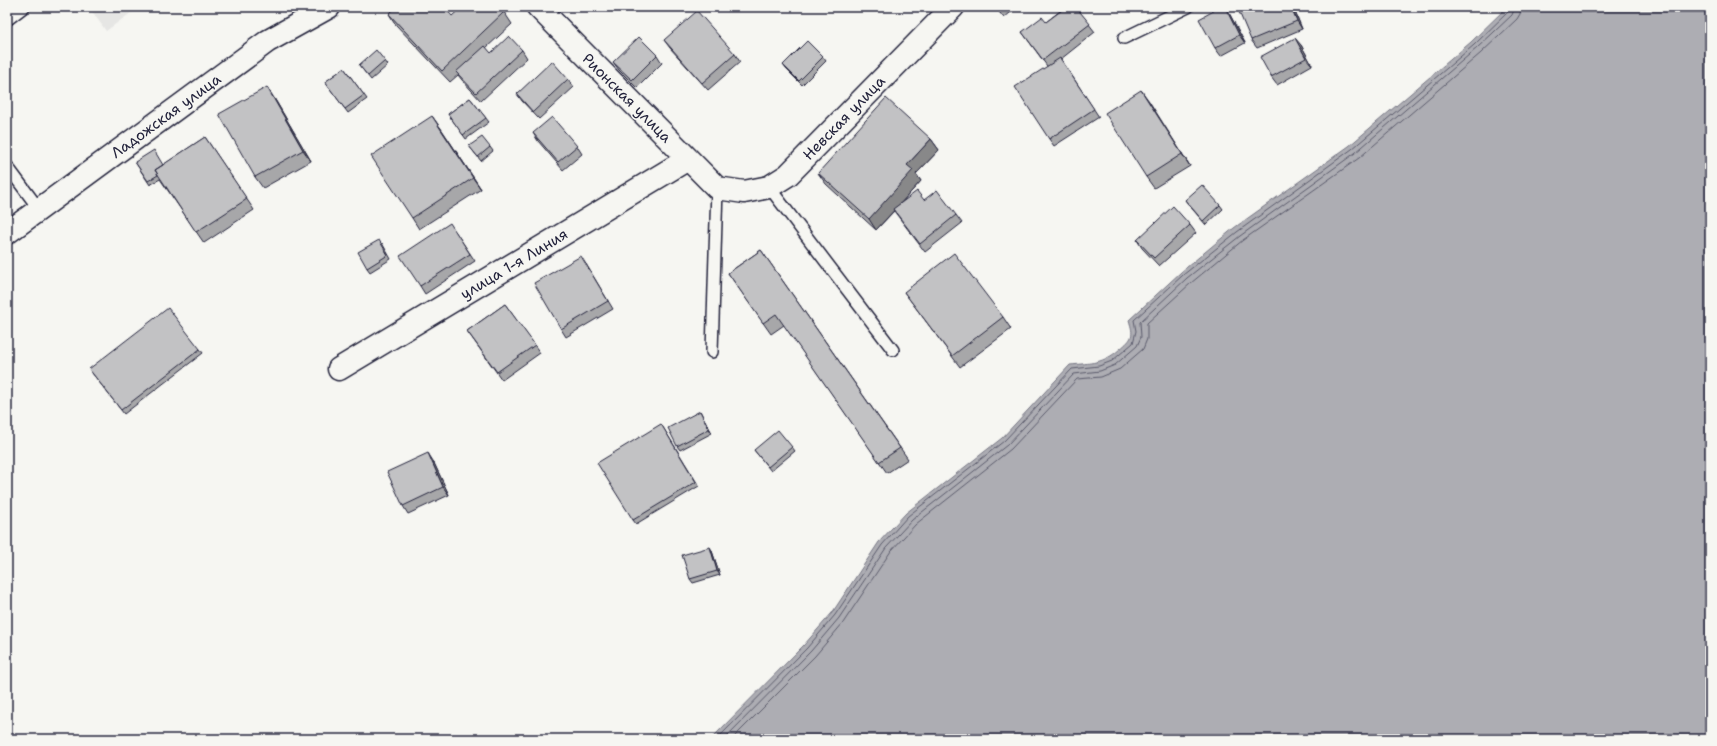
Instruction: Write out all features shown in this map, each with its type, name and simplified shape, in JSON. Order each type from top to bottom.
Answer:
[{"type":"street","name":"Ладожская улица","points":[[7,233],[268,41],[329,7]]},
{"type":"street","name":"Рионская улица","points":[[538,7],[717,188]]},
{"type":"street","name":"Невская улица","points":[[717,188],[744,192],[768,187],[788,175],[953,7]]},
{"type":"street","name":"улица 1-я Линия","points":[[339,369],[688,159]]},
{"type":"lane","points":[[7,20],[24,7]]},
{"type":"lane","points":[[1124,38],[1188,7]]},
{"type":"lane","points":[[7,166],[39,209]]},
{"type":"lane","points":[[768,187],[893,350]]},
{"type":"lane","points":[[712,352],[717,188]]},
{"type":"shaded area","points":[[89,7],[139,7],[106,31]]},
{"type":"water","points":[[1507,7],[1710,7],[1710,739],[711,739],[804,645],[832,613],[879,542],[906,513],[1002,438],[1070,365],[1096,362],[1108,358],[1120,349],[1128,342],[1132,333],[1129,320],[1181,272],[1234,228],[1349,146],[1471,42]]},
{"type":"building","points":[[396,7],[444,7],[452,16],[462,7],[499,7],[504,12],[442,71],[389,14]]},
{"type":"building","points":[[1066,7],[1076,7],[1090,24],[1043,60],[1022,32],[1042,17],[1046,22]]},
{"type":"building","points":[[1221,7],[1225,7],[1239,35],[1215,48],[1199,19]]},
{"type":"building","points":[[1237,7],[1291,7],[1297,21],[1251,40]]},
{"type":"building","points":[[697,11],[735,54],[702,83],[664,40]]},
{"type":"building","points":[[509,36],[522,50],[476,93],[456,72],[485,46],[491,53]]},
{"type":"building","points":[[639,37],[657,55],[632,80],[613,62]]},
{"type":"building","points":[[1295,38],[1306,58],[1271,77],[1260,57]]},
{"type":"building","points":[[807,41],[823,57],[799,81],[783,65]]},
{"type":"building","points":[[376,50],[385,61],[368,76],[359,65]]},
{"type":"building","points":[[1060,58],[1094,109],[1049,139],[1015,87]]},
{"type":"building","points":[[552,61],[568,79],[533,112],[517,94]]},
{"type":"building","points":[[344,68],[364,95],[345,109],[325,82]]},
{"type":"building","points":[[267,87],[303,150],[255,177],[219,114]]},
{"type":"building","points":[[1141,90],[1182,154],[1146,177],[1105,113]]},
{"type":"building","points":[[470,98],[486,118],[463,135],[448,114]]},
{"type":"building","points":[[886,98],[931,139],[907,165],[913,170],[869,219],[818,173]]},
{"type":"building","points":[[432,116],[473,178],[412,218],[371,156]]},
{"type":"building","points":[[552,117],[577,146],[558,162],[533,133]]},
{"type":"building","points":[[205,137],[247,199],[196,232],[155,170]]},
{"type":"building","points":[[482,137],[490,147],[478,157],[469,146]]},
{"type":"building","points":[[154,150],[163,165],[155,170],[158,175],[148,181],[135,162]]},
{"type":"building","points":[[1202,185],[1220,205],[1203,221],[1185,200]]},
{"type":"building","points":[[937,190],[956,215],[920,244],[893,209],[917,191],[924,200]]},
{"type":"building","points":[[1173,206],[1190,225],[1154,258],[1137,240]]},
{"type":"building","points":[[450,223],[470,254],[420,286],[400,256]]},
{"type":"building","points":[[379,240],[388,255],[367,268],[358,252]]},
{"type":"building","points":[[761,250],[900,448],[879,462],[776,314],[763,323],[728,273]]},
{"type":"building","points":[[954,253],[1003,317],[952,356],[904,292]]},
{"type":"building","points":[[581,256],[608,301],[561,329],[534,283]]},
{"type":"building","points":[[505,304],[535,345],[497,372],[467,331]]},
{"type":"building","points":[[168,308],[200,349],[121,410],[89,369]]},
{"type":"building","points":[[700,411],[709,429],[677,446],[668,428]]},
{"type":"building","points":[[661,424],[696,482],[633,520],[597,463]]},
{"type":"building","points":[[778,430],[792,447],[768,467],[754,450]]},
{"type":"building","points":[[428,453],[443,487],[403,506],[387,472]]},
{"type":"building","points":[[710,547],[717,571],[690,579],[682,555]]}]
